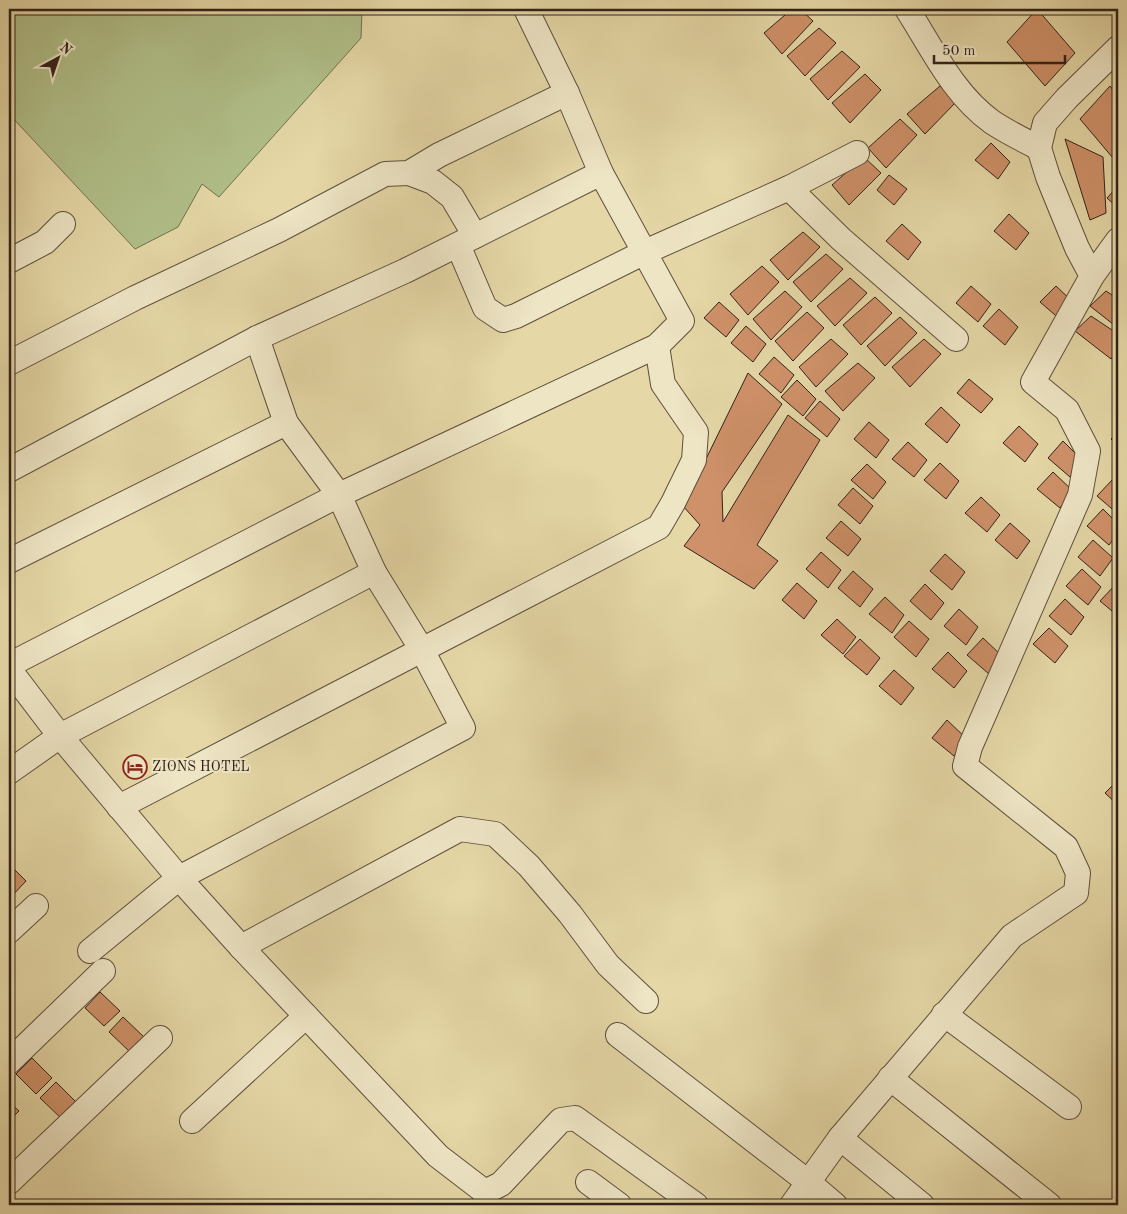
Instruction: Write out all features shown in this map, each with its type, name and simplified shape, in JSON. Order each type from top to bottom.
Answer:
[{"type":"street","points":[[9,664],[339,495],[657,346],[682,321],[601,173],[567,93],[526,9]]},
{"type":"street","points":[[907,9],[934,54],[962,94],[991,121],[1039,148]]},
{"type":"street","points":[[1092,276],[1048,178],[1039,148],[1044,124],[1067,98],[1118,48]]},
{"type":"street","points":[[410,174],[439,155],[567,93]]},
{"type":"street","points":[[9,363],[134,298],[279,230],[385,174],[410,174],[433,182],[452,197],[467,240],[485,308],[503,320],[516,316],[644,252],[790,188],[857,153]]},
{"type":"street","points":[[9,470],[257,338],[405,271],[601,173]]},
{"type":"street","points":[[790,188],[841,239],[956,339]]},
{"type":"street","points":[[9,261],[44,242],[63,224]]},
{"type":"street","points":[[792,1205],[840,1138],[1012,936],[1076,893],[1078,873],[1066,847],[965,766],[970,747],[1080,495],[1088,451],[1067,410],[1033,382],[1092,276],[1118,240]]},
{"type":"street","points":[[90,951],[179,878],[463,728],[422,650],[374,572],[339,495],[286,423],[257,338]]},
{"type":"street","points":[[119,807],[659,527],[694,460],[696,432],[663,384],[657,346]]},
{"type":"street","points":[[9,561],[286,423]]},
{"type":"street","points":[[9,772],[60,736],[374,572]]},
{"type":"street","points":[[9,669],[60,736],[179,878],[241,947],[438,1156],[485,1192],[502,1184],[561,1120],[574,1118],[696,1205]]},
{"type":"street","points":[[241,947],[460,829],[495,834],[529,866],[570,914],[608,965],[646,1001]]},
{"type":"street","points":[[9,930],[36,906]]},
{"type":"street","points":[[9,1062],[103,971]]},
{"type":"street","points":[[944,1014],[1070,1107]]},
{"type":"street","points":[[192,1120],[306,1016]]},
{"type":"street","points":[[618,1035],[835,1205]]},
{"type":"street","points":[[9,1182],[160,1038]]},
{"type":"street","points":[[890,1078],[1049,1205]]},
{"type":"street","points":[[840,1138],[922,1205]]},
{"type":"street","points":[[588,1182],[620,1205]]},
{"type":"green space","points":[[9,9],[362,9],[361,38],[219,197],[202,184],[178,227],[135,249],[9,114]]},
{"type":"building","points":[[792,9],[800,9],[813,21],[782,54],[764,33]]},
{"type":"building","points":[[1037,9],[1075,53],[1045,86],[1007,42]]},
{"type":"building","points":[[819,28],[836,43],[805,76],[787,56]]},
{"type":"building","points":[[842,51],[860,67],[828,100],[810,79]]},
{"type":"building","points":[[865,74],[881,90],[850,123],[832,103]]},
{"type":"building","points":[[940,86],[957,101],[925,134],[907,114]]},
{"type":"building","points":[[1110,86],[1118,96],[1118,164],[1080,119]]},
{"type":"building","points":[[900,119],[917,135],[886,168],[868,148]]},
{"type":"building","points":[[1065,139],[1103,157],[1106,213],[1090,220]]},
{"type":"building","points":[[991,143],[1010,162],[998,179],[975,160]]},
{"type":"building","points":[[864,157],[881,173],[849,205],[832,185]]},
{"type":"building","points":[[889,175],[907,189],[894,205],[877,190]]},
{"type":"building","points":[[1118,186],[1118,208],[1107,198]]},
{"type":"building","points":[[1009,214],[1029,233],[1016,250],[994,231]]},
{"type":"building","points":[[902,224],[921,242],[908,260],[886,241]]},
{"type":"building","points":[[803,232],[820,247],[788,280],[770,260]]},
{"type":"building","points":[[826,254],[843,269],[811,302],[793,282]]},
{"type":"building","points":[[762,266],[779,282],[748,315],[730,294]]},
{"type":"building","points":[[850,278],[867,293],[835,326],[817,306]]},
{"type":"building","points":[[971,286],[991,304],[978,322],[956,303]]},
{"type":"building","points":[[1056,286],[1075,304],[1062,321],[1040,302]]},
{"type":"building","points":[[785,291],[802,307],[771,340],[753,319]]},
{"type":"building","points":[[1106,291],[1118,299],[1118,328],[1090,306]]},
{"type":"building","points":[[875,297],[892,313],[861,345],[843,325]]},
{"type":"building","points":[[719,302],[739,320],[726,337],[704,318]]},
{"type":"building","points":[[999,309],[1018,327],[1005,345],[983,326]]},
{"type":"building","points":[[807,312],[824,328],[793,361],[775,341]]},
{"type":"building","points":[[1091,316],[1118,334],[1118,349],[1111,359],[1075,331]]},
{"type":"building","points":[[900,317],[917,333],[885,366],[867,346]]},
{"type":"building","points":[[746,326],[766,344],[753,362],[731,343]]},
{"type":"building","points":[[831,339],[848,354],[816,387],[799,367]]},
{"type":"building","points":[[924,339],[941,354],[910,387],[892,367]]},
{"type":"building","points":[[774,357],[794,375],[781,393],[759,374]]},
{"type":"building","points":[[858,363],[875,378],[843,411],[825,391]]},
{"type":"building","points":[[748,373],[782,404],[722,492],[723,522],[788,415],[820,440],[757,545],[778,561],[754,589],[684,546],[700,525],[683,506]]},
{"type":"building","points":[[969,379],[993,399],[981,413],[957,393]]},
{"type":"building","points":[[797,380],[816,399],[803,416],[781,397]]},
{"type":"building","points":[[820,401],[840,419],[827,437],[805,418]]},
{"type":"building","points":[[941,407],[960,425],[947,443],[925,424]]},
{"type":"building","points":[[869,422],[889,440],[876,458],[854,439]]},
{"type":"building","points":[[1019,426],[1038,444],[1025,462],[1003,443]]},
{"type":"building","points":[[1118,432],[1118,446],[1111,439]]},
{"type":"building","points":[[1063,441],[1082,460],[1070,477],[1048,458]]},
{"type":"building","points":[[908,442],[927,460],[914,477],[892,459]]},
{"type":"building","points":[[940,463],[959,481],[946,499],[924,480]]},
{"type":"building","points":[[867,464],[886,482],[873,499],[851,480]]},
{"type":"building","points":[[1053,472],[1073,491],[1060,508],[1037,489]]},
{"type":"building","points":[[1113,479],[1118,485],[1118,514],[1097,496]]},
{"type":"building","points":[[853,488],[873,506],[860,524],[838,505]]},
{"type":"building","points":[[981,497],[1000,515],[987,532],[965,513]]},
{"type":"building","points":[[1103,509],[1118,524],[1118,533],[1109,545],[1087,526]]},
{"type":"building","points":[[841,521],[861,539],[848,556],[826,538]]},
{"type":"building","points":[[1010,523],[1030,541],[1017,559],[995,540]]},
{"type":"building","points":[[1093,540],[1113,558],[1100,576],[1078,557]]},
{"type":"building","points":[[821,552],[841,570],[828,588],[806,569]]},
{"type":"building","points":[[945,554],[965,572],[952,590],[930,571]]},
{"type":"building","points":[[1082,569],[1101,587],[1088,605],[1066,586]]},
{"type":"building","points":[[853,571],[873,589],[860,607],[838,588]]},
{"type":"building","points":[[797,583],[817,601],[804,619],[782,600]]},
{"type":"building","points":[[925,584],[944,603],[931,620],[910,601]]},
{"type":"building","points":[[1116,584],[1118,586],[1118,616],[1100,601]]},
{"type":"building","points":[[885,597],[904,615],[892,633],[869,614]]},
{"type":"building","points":[[1065,599],[1084,617],[1071,635],[1049,616]]},
{"type":"building","points":[[959,609],[978,627],[966,645],[944,626]]},
{"type":"building","points":[[837,619],[856,637],[843,654],[821,635]]},
{"type":"building","points":[[909,621],[929,639],[916,657],[894,637]]},
{"type":"building","points":[[1049,628],[1068,646],[1055,663],[1033,644]]},
{"type":"building","points":[[983,638],[1002,656],[989,674],[967,655]]},
{"type":"building","points":[[860,639],[880,658],[867,675],[844,656]]},
{"type":"building","points":[[948,652],[967,671],[954,688],[932,669]]},
{"type":"building","points":[[894,670],[914,688],[901,705],[879,686]]},
{"type":"building","points":[[947,720],[967,739],[954,756],[932,738]]},
{"type":"building","points":[[1118,780],[1118,805],[1105,793]]},
{"type":"building","points":[[9,864],[26,881],[10,898],[9,898]]},
{"type":"building","points":[[100,992],[120,1011],[104,1026],[85,1008]]},
{"type":"building","points":[[123,1017],[144,1037],[130,1052],[109,1032]]},
{"type":"building","points":[[32,1058],[52,1078],[36,1094],[16,1074]]},
{"type":"building","points":[[56,1082],[79,1105],[64,1121],[40,1098]]},
{"type":"building","points":[[9,1102],[19,1111],[9,1121]]},
{"type":"place","name":"ZIONS HOTEL","points":[[135,767]]}]
